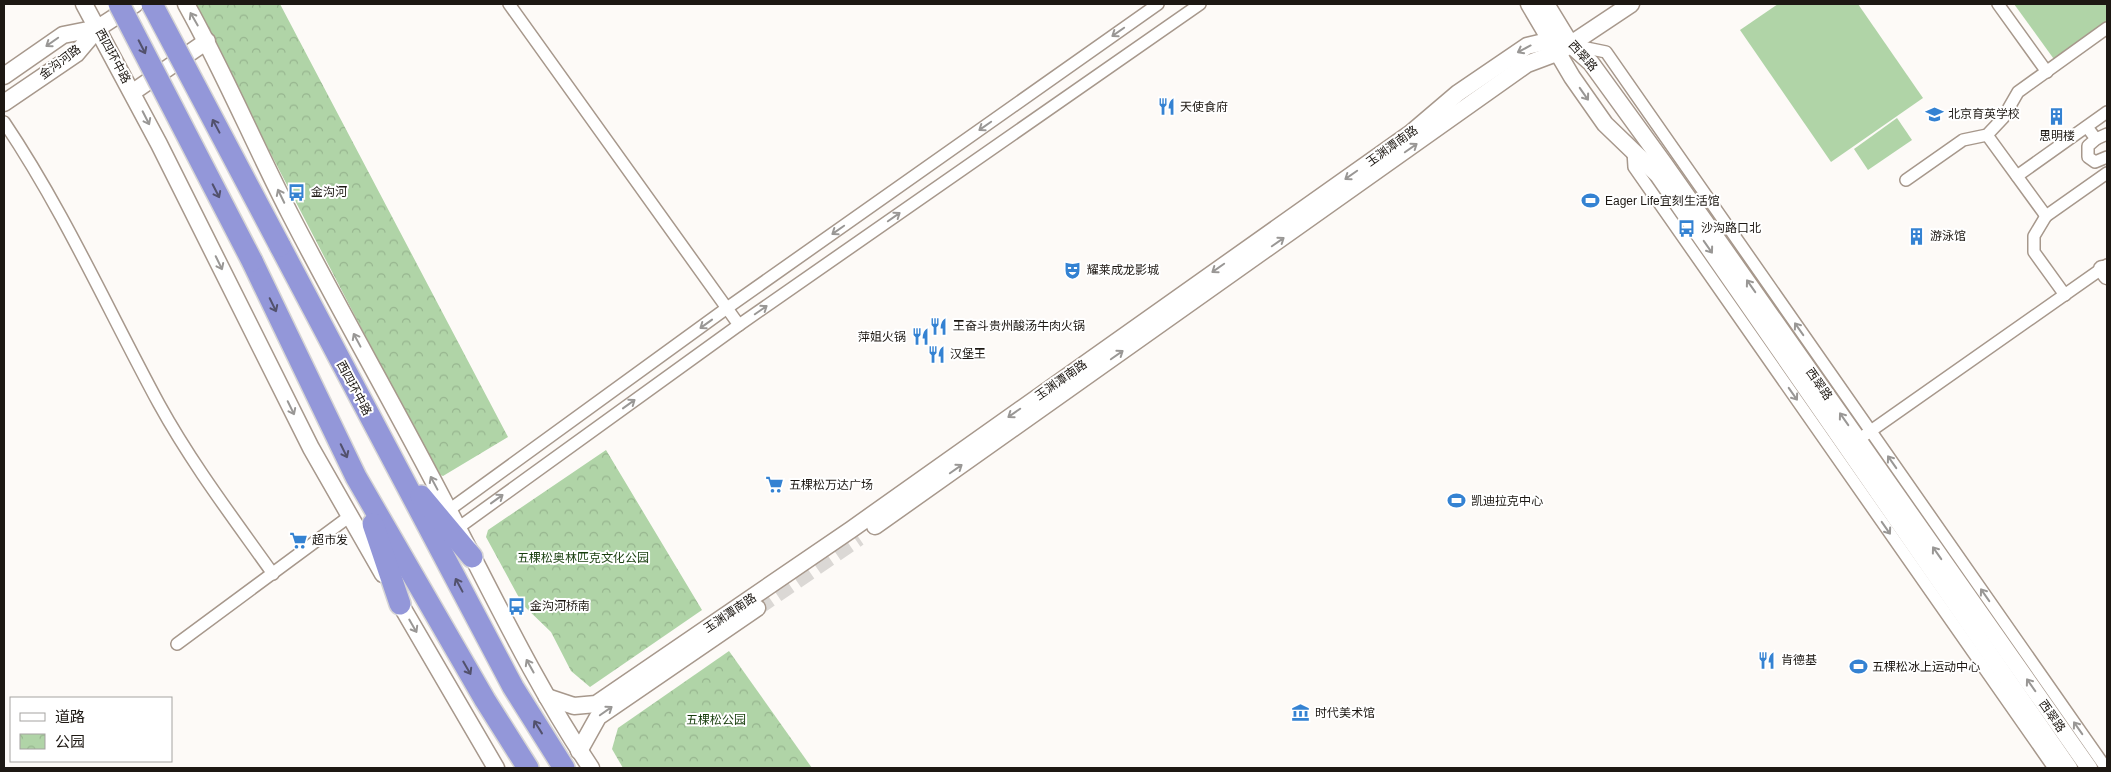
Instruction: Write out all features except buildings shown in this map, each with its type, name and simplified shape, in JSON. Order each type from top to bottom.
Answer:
[{"type":"highway","points":[[118,4],[252,261],[356,477],[484,700],[528,768]]},
{"type":"highway","name":"西四环中路","points":[[152,4],[513,687],[564,768]]},
{"type":"highway","points":[[393,462],[472,557]]},
{"type":"highway","points":[[356,477],[400,604]]},
{"type":"street","name":"西四环中路","points":[[84,4],[133,92],[311,448],[496,768]]},
{"type":"street","points":[[98,28],[135,4]]},
{"type":"street","name":"西四环中路","points":[[186,4],[207,41],[291,215],[449,510],[472,557],[547,696],[591,768]]},
{"type":"street","points":[[509,4],[739,325]]},
{"type":"street","points":[[449,510],[727,308],[1158,4]]},
{"type":"street","points":[[458,528],[739,325],[1200,4]]},
{"type":"street","name":"西翠路","points":[[1529,4],[1560,46],[1591,63],[1665,164],[2089,768]]},
{"type":"street","name":"西翠路","points":[[1546,4],[1572,77],[1605,124],[1658,175],[1859,440],[2070,768]]},
{"type":"street","name":"玉渊潭南路","points":[[858,538],[1527,64],[1631,4]]},
{"type":"street","points":[[1998,4],[2047,72]]},
{"type":"street","name":"金沟河路","points":[[4,76],[63,35],[98,28]]},
{"type":"street","name":"金沟河路","points":[[4,103],[76,54],[98,28]]},
{"type":"street","points":[[1906,180],[1963,140],[1987,135],[2003,118],[2018,92],[2107,28]]},
{"type":"street","points":[[133,92],[207,41]]},
{"type":"street","name":"玉渊潭南路","points":[[547,696],[574,706],[596,704],[852,528],[1411,133],[1474,83],[1527,46],[1560,46]]},
{"type":"street","points":[[2017,176],[2107,112]]},
{"type":"street","points":[[4,122],[61,218],[160,406],[198,468],[272,574]]},
{"type":"street","points":[[2087,127],[2096,139]]},
{"type":"street","points":[[2107,134],[2096,139],[2088,146],[2088,157],[2095,162],[2107,157]]},
{"type":"street","points":[[1987,135],[2046,216]]},
{"type":"street","points":[[1633,151],[1634,167],[2054,768]]},
{"type":"street","points":[[2065,295],[2034,252],[2034,236],[2046,216],[2107,173]]},
{"type":"street","points":[[2106,270],[2065,295],[1859,440],[2106,768]]},
{"type":"street","points":[[178,644],[350,516]]},
{"type":"street","name":"玉渊潭南路","points":[[580,751],[598,717],[757,608]]},
{"type":"green space","points":[[189,4],[280,4],[508,437],[443,476],[437,474],[260,133]]},
{"type":"green space","points":[[1778,4],[1858,4],[1923,98],[1831,162],[1740,30]]},
{"type":"green space","points":[[2014,4],[2107,4],[2107,25],[2056,62]]},
{"type":"green space","points":[[1897,118],[1912,140],[1868,170],[1854,149]]},
{"type":"green space","name":"五棵松奥林匹克文化公园","points":[[606,450],[702,610],[590,687],[571,671],[551,632],[523,605],[486,537],[488,530]]},
{"type":"green space","name":"五棵松公园","points":[[729,651],[812,768],[623,768],[612,749],[618,728]]},
{"type":"tunnel","points":[[757,608],[859,538]]},
{"type":"place","name":"天使食府","points":[[1166,107]]},
{"type":"place","name":"北京育英学校","points":[[1934,114]]},
{"type":"place","name":"思明楼","points":[[2057,117]]},
{"type":"place","name":"金沟河","points":[[297,192]]},
{"type":"place","name":"Eager Life宜刻生活馆","points":[[1591,201]]},
{"type":"place","name":"沙沟路口北","points":[[1687,228]]},
{"type":"place","name":"游泳馆","points":[[1916,236]]},
{"type":"place","name":"耀莱成龙影城","points":[[1073,270]]},
{"type":"place","name":"王奋斗贵州酸汤牛肉火锅","points":[[939,326]]},
{"type":"place","name":"萍姐火锅","points":[[920,337]]},
{"type":"place","name":"汉堡王","points":[[936,354]]},
{"type":"place","name":"五棵松万达广场","points":[[775,485]]},
{"type":"place","name":"凯迪拉克中心","points":[[1457,501]]},
{"type":"place","name":"超市发","points":[[298,540]]},
{"type":"place","name":"金沟河桥南","points":[[516,606]]},
{"type":"place","name":"肯德基","points":[[1767,660]]},
{"type":"place","name":"五棵松冰上运动中心","points":[[1858,667]]},
{"type":"place","name":"时代美术馆","points":[[1301,713]]}]
